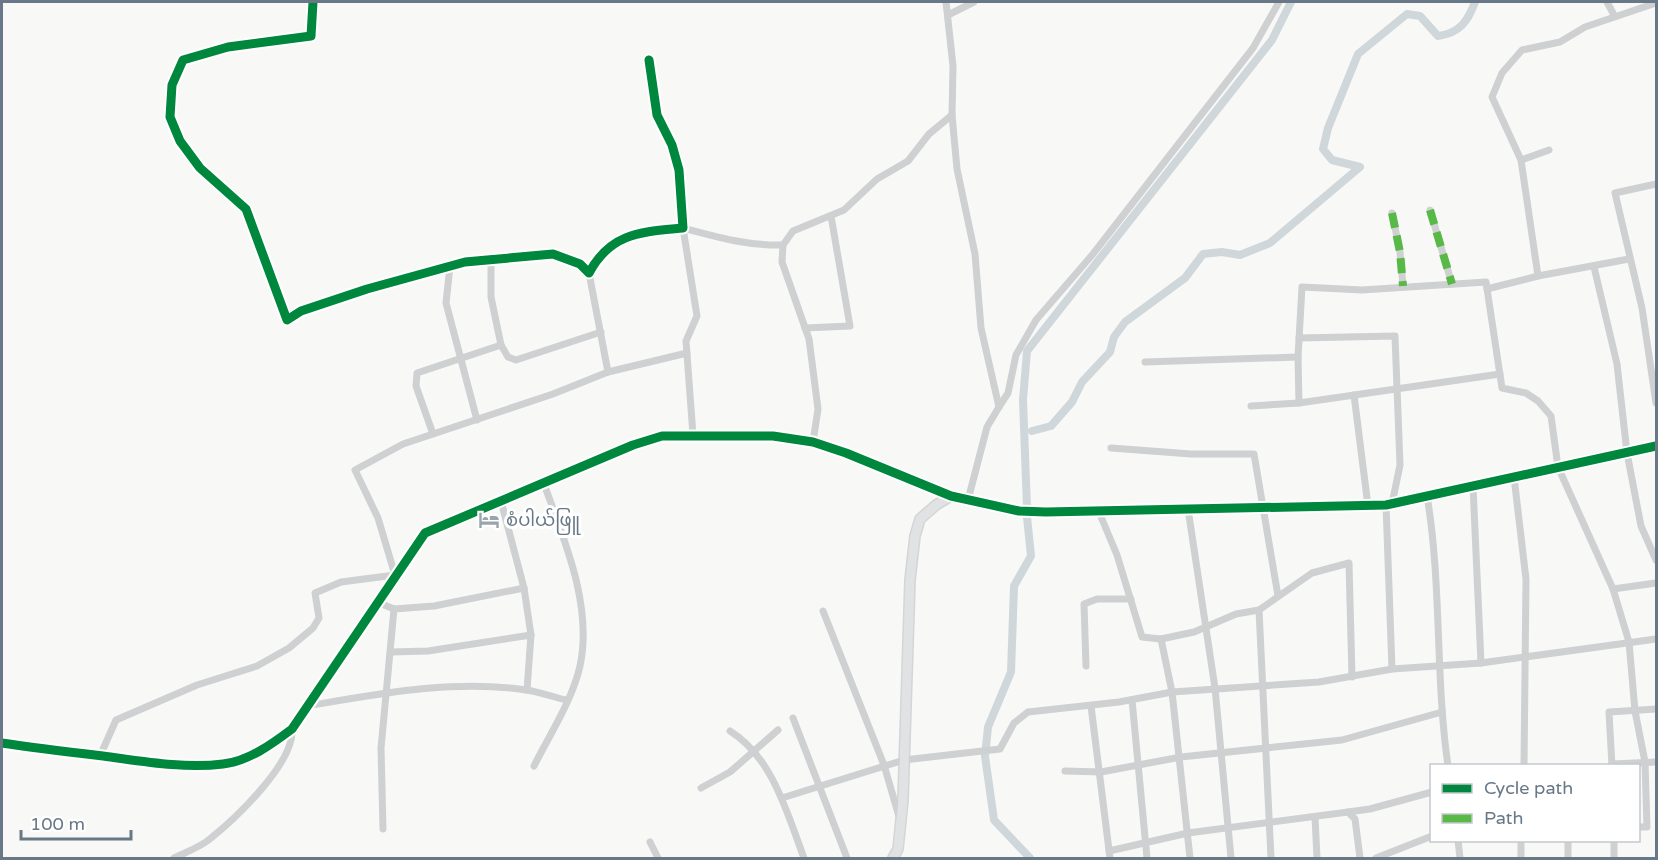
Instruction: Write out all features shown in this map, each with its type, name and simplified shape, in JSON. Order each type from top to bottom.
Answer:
[{"type":"street","points":[[313,2],[311,36],[228,47],[183,60],[172,85],[170,117],[180,141],[200,168],[246,209],[287,320],[301,311],[367,289],[450,266],[491,259],[553,254],[580,264],[589,273],[608,372]]},
{"type":"street","points":[[946,2],[953,66],[952,115],[957,169],[975,254],[981,328],[999,407]]},
{"type":"street","points":[[948,15],[974,2]]},
{"type":"street","points":[[968,500],[987,427],[1008,393],[1016,355],[1036,320],[1093,254],[1253,48],[1279,2]]},
{"type":"street","points":[[1607,2],[1614,15]]},
{"type":"street","points":[[1538,276],[1521,160],[1492,97],[1502,73],[1522,50],[1560,42],[1585,27],[1614,15],[1656,3]]},
{"type":"street","points":[[649,60],[657,116],[672,145],[679,170],[684,228],[698,316],[686,341],[693,435]]},
{"type":"street","points":[[813,442],[818,409],[805,328],[782,262],[783,245],[793,231],[844,210],[877,179],[908,160],[929,134],[952,115]]},
{"type":"street","points":[[1521,160],[1550,150]]},
{"type":"street","points":[[1656,184],[1615,193],[1642,308],[1656,403]]},
{"type":"street","points":[[1430,210],[1452,284]]},
{"type":"street","points":[[1392,213],[1403,286]]},
{"type":"street","points":[[805,328],[850,326],[831,216]]},
{"type":"street","points":[[589,273],[605,249],[618,240],[642,232],[684,228],[724,239],[764,245],[783,245]]},
{"type":"street","points":[[491,259],[491,297],[501,345],[508,357],[516,360],[601,332]]},
{"type":"street","points":[[1487,289],[1538,276],[1629,259]]},
{"type":"street","points":[[450,266],[446,303],[477,420]]},
{"type":"street","points":[[1594,267],[1617,364],[1627,453],[1641,526],[1656,560]]},
{"type":"street","points":[[1299,403],[1298,357],[1302,287],[1362,290],[1486,282],[1502,388],[1526,393],[1538,401],[1551,416],[1558,467],[1613,589],[1629,642],[1635,711],[1645,762],[1647,827],[1640,827]]},
{"type":"street","points":[[1299,338],[1395,336],[1400,465],[1389,504],[1392,669]]},
{"type":"street","points":[[433,434],[416,386],[417,373],[501,345]]},
{"type":"street","points":[[395,575],[378,518],[355,470],[403,444],[477,420],[608,372],[687,353]]},
{"type":"street","points":[[1145,362],[1298,357]]},
{"type":"street","points":[[1251,406],[1299,403],[1500,374]]},
{"type":"street","points":[[1354,395],[1368,506]]},
{"type":"street","points":[[174,858],[209,840],[273,775],[285,755],[292,729],[425,533],[633,445],[662,436],[773,436],[813,442],[866,460],[951,496],[1020,511],[1099,512],[1389,504],[1656,446]]},
{"type":"street","points":[[1111,448],[1191,454],[1254,454],[1278,596]]},
{"type":"street","points":[[1514,477],[1526,579],[1524,764]]},
{"type":"street","points":[[534,766],[567,700],[580,666],[582,631],[578,592],[564,540],[544,484]]},
{"type":"street","points":[[1473,486],[1481,663]]},
{"type":"street","points":[[893,858],[898,849],[901,825],[910,580],[915,536],[920,519],[951,496]]},
{"type":"street","points":[[1427,496],[1433,534],[1437,666],[1448,764]]},
{"type":"street","points":[[501,501],[524,588],[531,635],[527,690]]},
{"type":"street","points":[[1188,509],[1215,688],[1222,752],[1226,828],[1231,858]]},
{"type":"street","points":[[1099,512],[1117,555],[1142,637],[1161,639],[1206,627],[1236,614],[1259,610],[1312,573],[1349,563],[1352,677]]},
{"type":"street","points":[[100,756],[116,720],[197,685],[258,666],[289,648],[313,628],[319,618],[315,594],[341,582],[395,575]]},
{"type":"street","points":[[1613,589],[1656,584]]},
{"type":"street","points":[[377,602],[394,609],[434,606],[524,588]]},
{"type":"street","points":[[1086,666],[1084,604],[1097,599],[1131,599]]},
{"type":"street","points":[[383,829],[381,748],[394,609]]},
{"type":"street","points":[[1259,610],[1271,858]]},
{"type":"street","points":[[822,611],[884,765],[901,825]]},
{"type":"street","points":[[390,652],[428,651],[531,635]]},
{"type":"street","points":[[1161,639],[1172,692],[1190,858]]},
{"type":"street","points":[[782,798],[904,760],[1000,749],[1014,723],[1028,712],[1080,705],[1092,706],[1172,692],[1262,684],[1319,682],[1392,669],[1481,663],[1656,639]]},
{"type":"street","points":[[307,706],[385,694],[476,687],[527,690],[567,700]]},
{"type":"street","points":[[1132,700],[1140,764],[1147,858]]},
{"type":"street","points":[[1092,706],[1110,855],[1145,842],[1188,833],[1370,809],[1430,792]]},
{"type":"street","points":[[1656,709],[1609,712],[1612,764],[1656,762]]},
{"type":"street","points":[[1065,771],[1101,772],[1180,757],[1265,750],[1342,740],[1442,712]]},
{"type":"street","points":[[793,718],[847,858]]},
{"type":"street","points":[[2,743],[146,762],[224,764],[245,758],[272,744],[292,729]]},
{"type":"street","points":[[701,788],[730,772],[778,730]]},
{"type":"street","points":[[730,731],[747,742],[755,752],[782,798],[804,858]]},
{"type":"street","points":[[1348,812],[1355,819],[1360,858]]},
{"type":"street","points":[[1315,817],[1317,858]]},
{"type":"street","points":[[1376,858],[1430,836]]},
{"type":"street","points":[[650,842],[658,858]]},
{"type":"street","points":[[1458,842],[1460,858]]},
{"type":"street","points":[[1521,842],[1521,858]]},
{"type":"street","points":[[1568,842],[1568,858]]},
{"type":"street","points":[[1614,842],[1614,858]]},
{"type":"waterway","points":[[1027,508],[1023,400],[1027,351],[1272,40],[1291,2]]},
{"type":"waterway","points":[[1032,431],[1051,426],[1072,402],[1082,382],[1110,352],[1114,337],[1125,322],[1185,278],[1203,254],[1222,252],[1240,255],[1270,243],[1360,167],[1332,160],[1323,149],[1328,128],[1358,54],[1407,14],[1420,16],[1438,36],[1452,32],[1466,20],[1475,2]]},
{"type":"waterway","points":[[1027,517],[1031,556],[1014,586],[1011,672],[988,727],[985,756],[994,820],[1030,858]]},
{"type":"marked path","points":[[1430,210],[1452,284]]},
{"type":"marked path","points":[[1392,213],[1400,252],[1403,286]]},
{"type":"cycle path","points":[[313,2],[311,36],[228,47],[183,60],[172,85],[170,117],[180,141],[200,168],[246,209],[287,320],[301,311],[367,289],[465,262],[553,254],[580,264],[589,273],[607,249],[618,242],[641,233],[683,228],[679,170],[672,145],[657,115],[649,60]]},
{"type":"cycle path","points":[[2,743],[178,765],[223,764],[251,756],[292,729],[425,533],[633,445],[662,436],[773,436],[813,442],[951,496],[1019,511],[1046,512],[1386,505],[1656,446]]},
{"type":"place","name":"စံပါယ်ဖြူ","points":[[489,520]]}]
